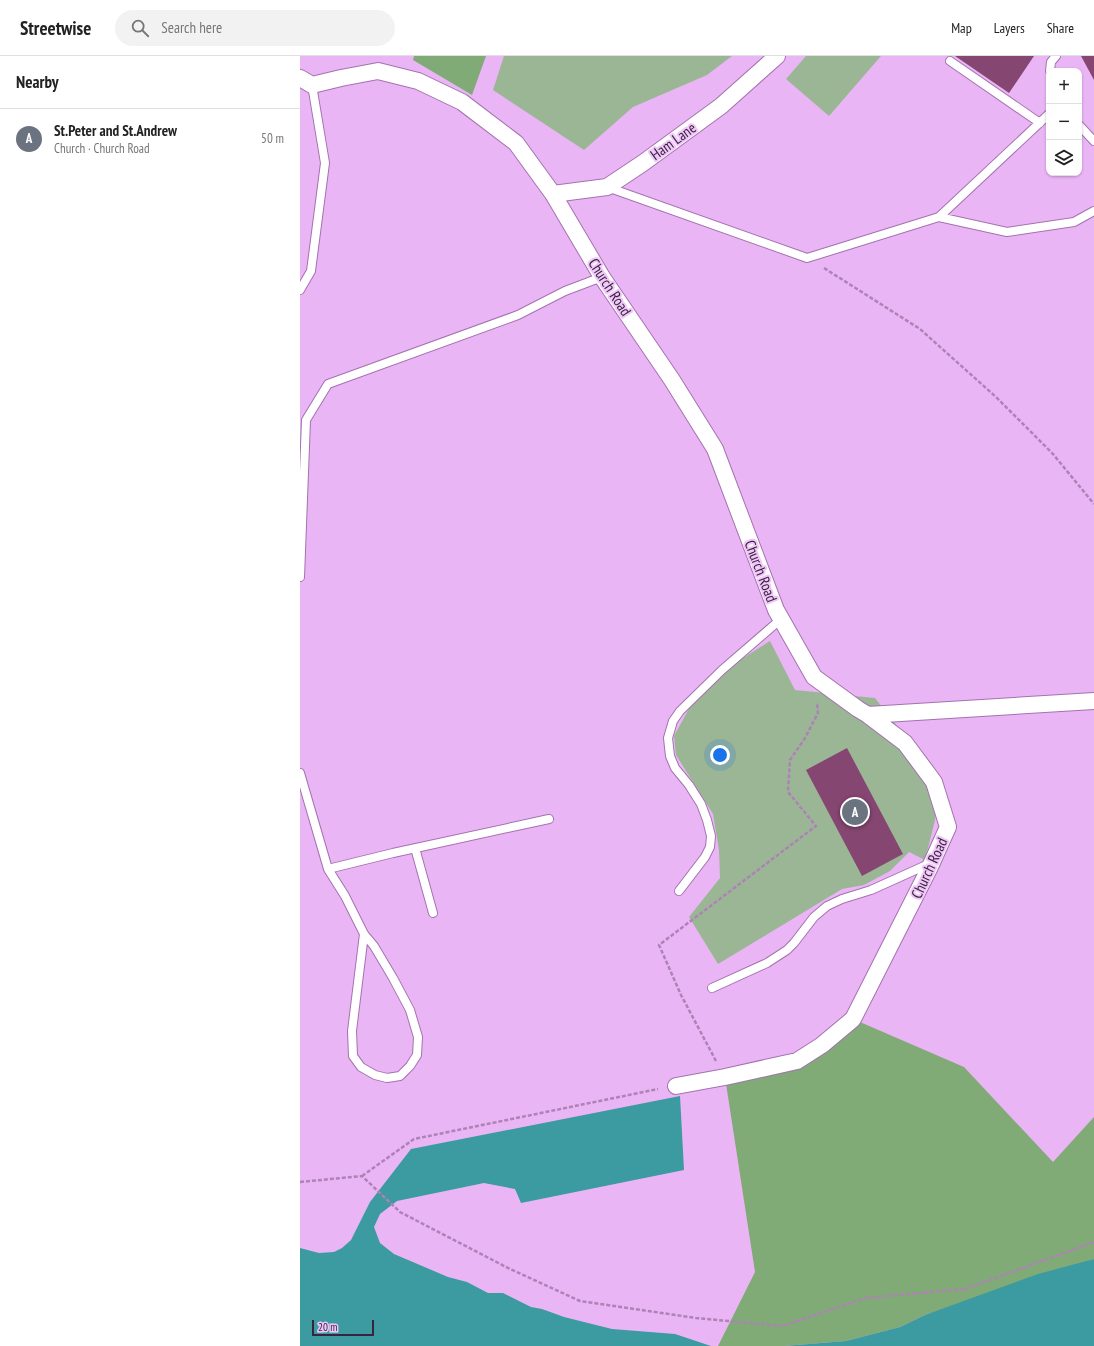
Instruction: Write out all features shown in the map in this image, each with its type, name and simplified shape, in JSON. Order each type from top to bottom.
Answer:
[{"type":"street","name":"Ham Lane","points":[[553,194],[607,187],[643,163],[721,106],[777,56]]},
{"type":"street","name":"Church Road","points":[[306,82],[341,78],[378,71],[418,82],[462,102],[516,143],[553,194],[602,277],[672,380],[715,449],[776,610],[814,678],[858,709],[868,714],[905,743],[934,782],[948,827],[930,869],[853,1019],[822,1045],[797,1061],[726,1077],[676,1086]]},
{"type":"street","points":[[868,714],[1094,701]]},
{"type":"lane","points":[[1050,68],[1051,62],[1056,56]]},
{"type":"lane","points":[[950,61],[1040,123]]},
{"type":"lane","points":[[300,290],[311,271],[325,163],[306,82]]},
{"type":"lane","points":[[607,187],[807,258],[939,217],[1046,117]]},
{"type":"lane","points":[[1082,129],[1094,141]]},
{"type":"lane","points":[[939,217],[1006,232],[1074,222],[1094,211]]},
{"type":"lane","points":[[300,577],[306,420],[328,384],[518,315],[565,291],[602,277]]},
{"type":"lane","points":[[679,891],[705,858],[710,847],[711,836],[701,804],[689,785],[675,768],[670,756],[668,738],[673,721],[680,711],[722,670],[781,619]]},
{"type":"lane","points":[[300,773],[328,869],[345,896],[364,934],[374,946],[394,978],[410,1010],[418,1037],[417,1055],[410,1066],[400,1076],[387,1078],[375,1075],[361,1067],[353,1056],[352,1031],[364,934]]},
{"type":"lane","points":[[328,869],[415,848],[549,819]]},
{"type":"lane","points":[[415,848],[432,913]]},
{"type":"lane","points":[[712,988],[767,963],[787,950],[814,917],[827,906],[842,898],[871,890],[932,862]]},
{"type":"path","points":[[807,258],[920,329],[996,397],[1053,454],[1094,504]]},
{"type":"path","points":[[726,1077],[680,995],[658,945],[816,826],[788,792],[790,760],[805,738],[818,713],[814,678]]},
{"type":"path","points":[[300,1182],[362,1176],[414,1139],[676,1086]]},
{"type":"path","points":[[362,1176],[400,1212],[508,1268],[580,1301],[696,1318],[783,1326],[865,1298],[965,1289],[1094,1242]]},
{"type":"shaded area","points":[[414,56],[486,56],[472,95],[413,60]]},
{"type":"shaded area","points":[[504,56],[732,56],[707,75],[633,107],[584,150],[493,90]]},
{"type":"shaded area","points":[[806,56],[881,56],[829,116],[786,79]]},
{"type":"shaded area","points":[[770,641],[795,690],[875,698],[938,778],[935,820],[925,860],[909,852],[890,871],[864,885],[842,889],[718,964],[689,917],[720,878],[719,850],[713,814],[676,755],[674,736],[691,705],[716,680],[737,662]]},
{"type":"shaded area","points":[[853,1019],[964,1067],[1053,1162],[1094,1117],[1094,1259],[925,1315],[900,1327],[846,1341],[784,1346],[718,1346],[755,1272],[725,1077],[797,1061]]},
{"type":"shaded area","points":[[680,1096],[684,1170],[521,1203],[515,1189],[484,1183],[397,1201],[380,1214],[374,1227],[380,1243],[394,1254],[448,1277],[467,1282],[488,1293],[503,1293],[531,1307],[612,1329],[675,1334],[711,1346],[300,1346],[300,1248],[319,1253],[334,1252],[342,1248],[351,1240],[370,1202],[411,1149]]},
{"type":"shaded area","points":[[1094,1259],[1094,1346],[784,1346],[846,1341],[900,1327],[925,1315],[1038,1274]]},
{"type":"building","points":[[955,56],[1034,56],[1009,93]]},
{"type":"building","points":[[1081,56],[1094,56],[1094,80]]},
{"type":"building","points":[[847,748],[903,854],[862,876],[806,770]]},
{"type":"place","name":"St.Peter and St.Andrew","points":[[855,812]]}]
